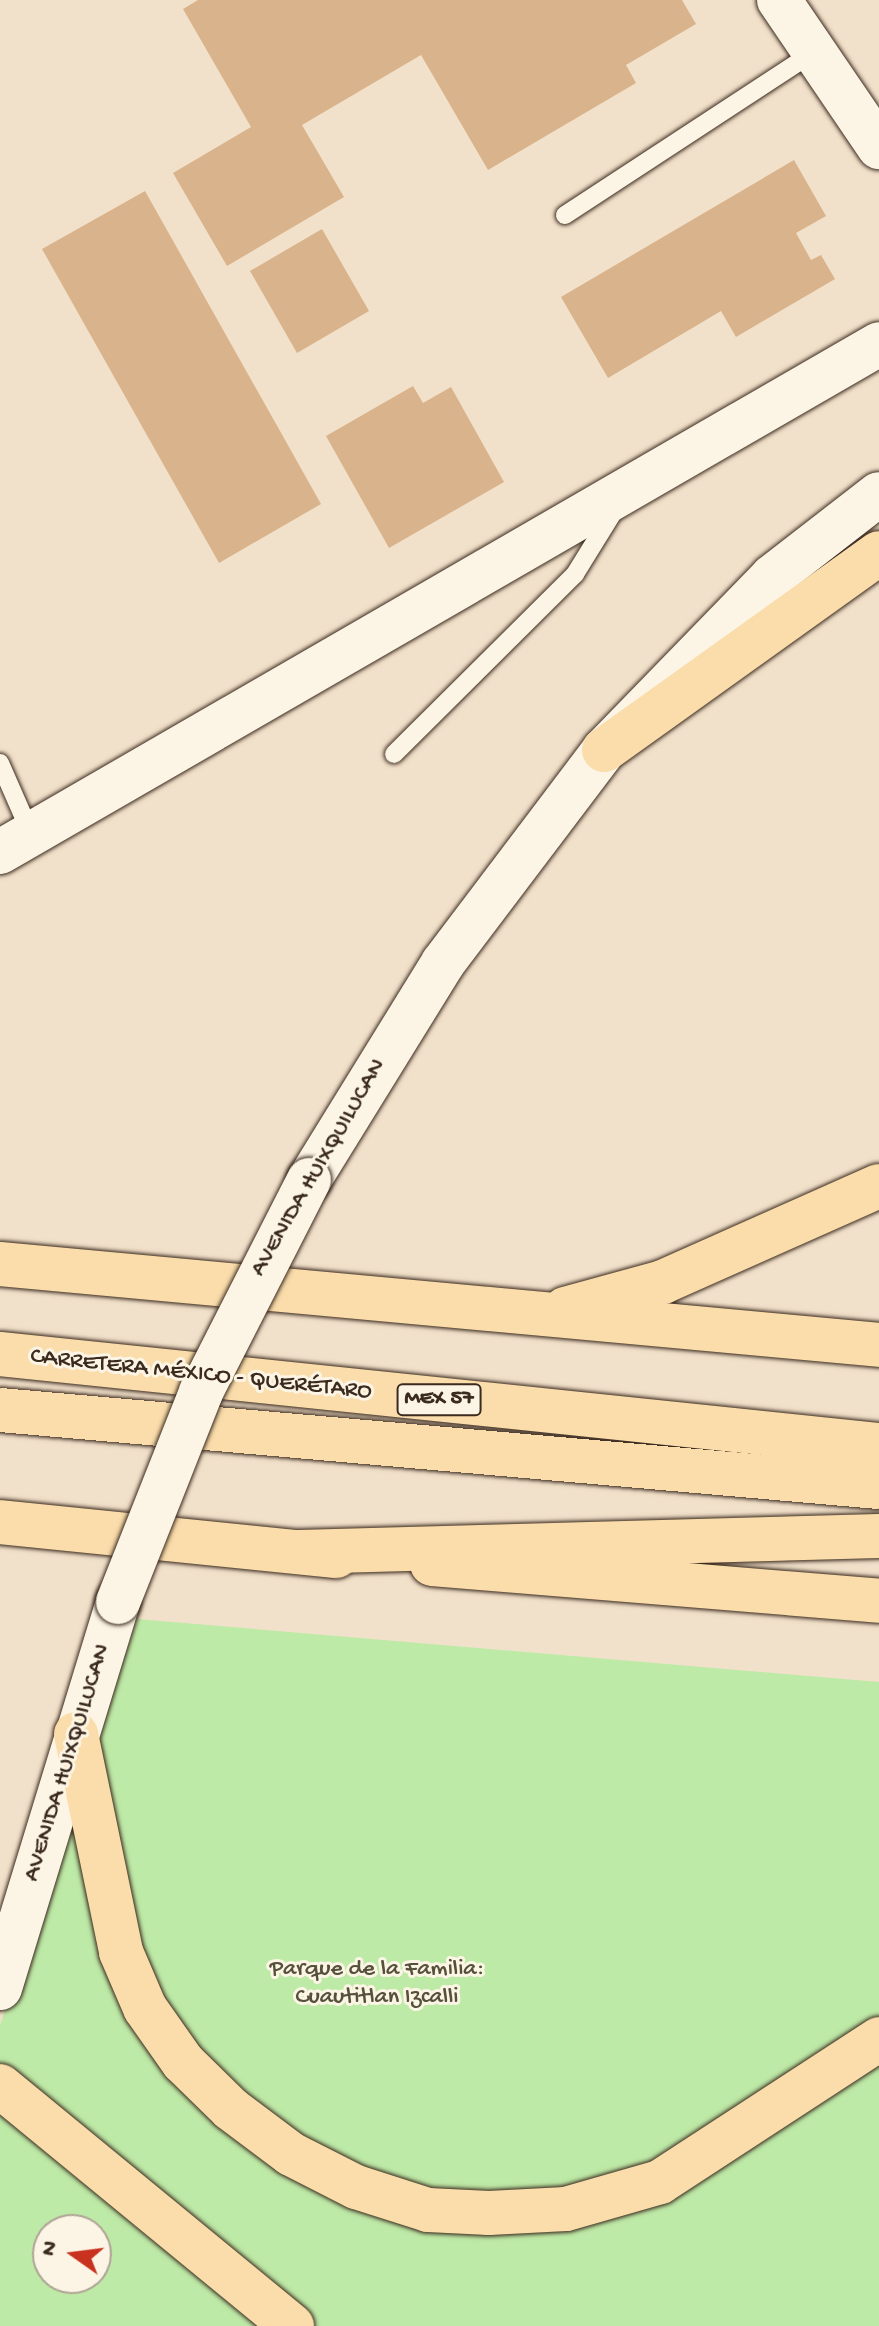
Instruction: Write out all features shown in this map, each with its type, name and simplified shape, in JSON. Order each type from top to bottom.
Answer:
[{"type":"main road","points":[[779,0],[879,147]]},
{"type":"main road","points":[[15,843],[879,344]]},
{"type":"main road","name":"AVENIDA HUIXQUILUCAN","points":[[0,1988],[118,1602],[201,1392],[309,1180],[468,928],[604,750],[772,577],[879,494]]},
{"type":"main road","points":[[604,750],[879,553]]},
{"type":"main road","points":[[539,1317],[663,1282],[879,1186]]},
{"type":"main road","points":[[0,1264],[539,1317],[879,1345]]},
{"type":"main road","points":[[0,1336],[115,1364]]},
{"type":"main road","name":"CARRETERA MÉXICO - QUERÉTARO","points":[[0,1354],[879,1445]]},
{"type":"main road","name":"CARRETERA MÉXICO - QUERÉTARO","points":[[0,1410],[879,1487]]},
{"type":"main road","points":[[0,1522],[299,1552],[879,1601]]},
{"type":"main road","points":[[299,1552],[879,1536]]},
{"type":"main road","points":[[76,1734],[121,1952],[145,2008],[183,2062],[231,2109],[291,2154],[356,2187],[428,2210],[566,2209],[660,2182],[879,2039]]},
{"type":"main road","points":[[0,2086],[292,2326]]},
{"type":"lane","points":[[565,215],[814,51]]},
{"type":"lane","points":[[394,754],[575,574],[628,489]]},
{"type":"lane","points":[[0,763],[15,843]]},
{"type":"shaded area","points":[[0,0],[879,0],[879,2057],[112,2292],[112,2214],[32,2214],[32,2294],[105,2294],[0,2326]]},
{"type":"green space","name":"Parque de la Familia: Cuautitlan Izcalli","points":[[137,1619],[879,1682],[879,2326],[0,2326],[0,2025]]},
{"type":"building","points":[[198,0],[682,0],[696,24],[626,65],[636,83],[488,170],[421,55],[302,125],[344,197],[227,266],[173,173],[251,127],[183,9]]},
{"type":"building","points":[[794,160],[826,216],[796,233],[811,260],[821,255],[835,279],[736,337],[721,311],[608,378],[561,297]]},
{"type":"building","points":[[145,191],[321,504],[219,563],[42,249]]},
{"type":"building","points":[[322,229],[369,311],[297,353],[250,271]]},
{"type":"building","points":[[413,386],[423,403],[451,387],[504,482],[389,548],[326,436]]}]
